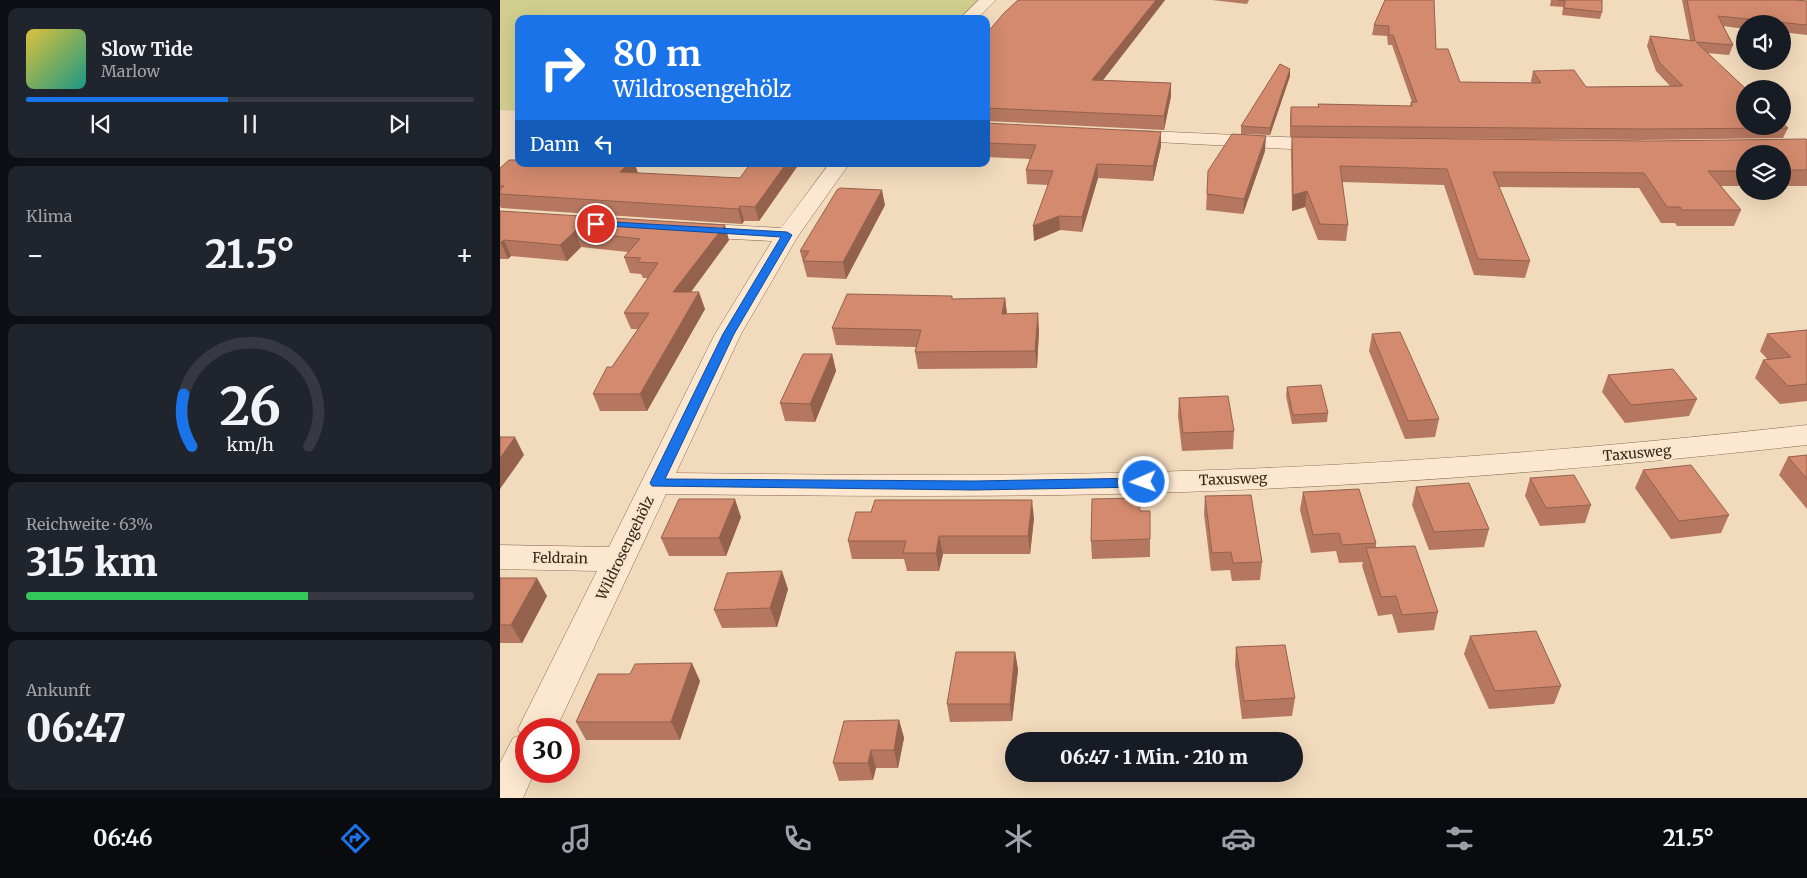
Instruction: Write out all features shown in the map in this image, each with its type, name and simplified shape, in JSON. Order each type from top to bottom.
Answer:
[{"type":"street","points":[[971,15],[988,0]]},
{"type":"street","points":[[1104,135],[1351,145]]},
{"type":"street","name":"Wildrosengehölz","points":[[542,718],[728,334],[787,235],[837,167]]},
{"type":"street","points":[[670,229],[787,235]]},
{"type":"street","name":"Taxusweg","points":[[656,483],[974,486],[1126,483],[1372,474],[1557,460],[1807,435]]},
{"type":"street","name":"Feldrain","points":[[500,557],[619,559]]},
{"type":"street","points":[[503,798],[515,773]]},
{"type":"shaded area","points":[[500,0],[979,0],[962,15],[515,15],[515,111],[500,110]]},
{"type":"building","points":[[1018,0],[1156,0],[1092,80],[1171,83],[1164,116],[990,108],[990,29]]},
{"type":"building","points":[[1385,0],[1434,0],[1436,49],[1448,49],[1460,82],[1541,83],[1533,71],[1574,70],[1586,87],[1683,86],[1659,62],[1650,36],[1695,41],[1687,0],[1807,1],[1807,25],[1791,23],[1791,15],[1736,15],[1736,18],[1718,16],[1733,45],[1696,42],[1736,80],[1736,128],[1291,126],[1291,107],[1319,107],[1318,104],[1412,106],[1411,102],[1417,102],[1393,35],[1389,35],[1389,26],[1374,25]]},
{"type":"building","points":[[1558,0],[1602,0],[1602,12],[1564,8],[1565,1]]},
{"type":"building","points":[[1280,64],[1290,69],[1270,128],[1241,126]]},
{"type":"building","points":[[990,123],[1161,132],[1153,166],[1097,164],[1082,217],[1059,216],[1033,226],[1053,171],[1026,170],[1036,145],[990,143]]},
{"type":"building","points":[[1232,134],[1266,136],[1244,199],[1207,194],[1208,171]]},
{"type":"building","points":[[1292,137],[1649,141],[1807,140],[1807,170],[1791,170],[1791,145],[1736,145],[1736,171],[1708,171],[1741,210],[1682,210],[1680,207],[1667,207],[1644,173],[1493,172],[1530,261],[1478,259],[1447,169],[1340,166],[1348,225],[1320,224],[1307,191],[1293,195]]},
{"type":"building","points":[[509,160],[515,160],[515,167],[625,167],[620,172],[740,178],[748,167],[784,167],[755,207],[740,206],[738,209],[500,194],[500,189],[504,186],[500,186],[500,168]]},
{"type":"building","points":[[840,188],[882,190],[843,262],[803,261],[809,251],[800,251]]},
{"type":"building","points":[[500,211],[725,225],[673,292],[699,292],[640,394],[593,394],[607,367],[612,367],[649,313],[624,313],[658,263],[637,262],[641,258],[624,257],[640,239],[575,231],[560,245],[504,240],[500,243]]},
{"type":"building","points":[[847,294],[952,296],[952,299],[1005,298],[1002,314],[1038,313],[1035,351],[915,352],[921,330],[832,328]]},
{"type":"building","points":[[1807,330],[1807,384],[1788,386],[1763,360],[1791,357],[1767,334]]},
{"type":"building","points":[[1400,332],[1439,419],[1408,421],[1372,334]]},
{"type":"building","points":[[803,354],[832,354],[810,404],[780,403]]},
{"type":"building","points":[[1673,369],[1697,399],[1631,405],[1608,375]]},
{"type":"building","points":[[1321,385],[1328,413],[1293,415],[1287,387]]},
{"type":"building","points":[[1228,396],[1234,431],[1183,433],[1179,398]]},
{"type":"building","points":[[500,437],[515,437],[500,458]]},
{"type":"building","points":[[1807,455],[1807,479],[1788,457]]},
{"type":"building","points":[[1691,465],[1729,515],[1679,521],[1643,470]]},
{"type":"building","points":[[1574,475],[1591,505],[1546,508],[1530,478]]},
{"type":"building","points":[[1469,483],[1489,529],[1434,532],[1416,487]]},
{"type":"building","points":[[1359,489],[1376,543],[1342,545],[1339,533],[1313,535],[1303,492]]},
{"type":"building","points":[[1251,495],[1262,562],[1233,563],[1231,552],[1212,553],[1205,496]]},
{"type":"building","points":[[1139,498],[1140,511],[1150,511],[1150,539],[1091,541],[1092,499]]},
{"type":"building","points":[[679,499],[735,499],[719,538],[661,538]]},
{"type":"building","points":[[875,500],[1032,500],[1028,536],[939,536],[936,553],[903,553],[906,541],[848,541],[856,512],[871,512]]},
{"type":"building","points":[[1415,546],[1438,612],[1402,615],[1396,596],[1381,597],[1366,548]]},
{"type":"building","points":[[782,571],[770,608],[714,610],[727,573]]},
{"type":"building","points":[[500,578],[537,578],[511,625],[500,625]]},
{"type":"building","points":[[1536,631],[1561,686],[1495,691],[1470,636]]},
{"type":"building","points":[[1285,645],[1295,698],[1244,701],[1236,647]]},
{"type":"building","points":[[956,652],[1015,652],[1010,704],[947,704]]},
{"type":"building","points":[[692,663],[671,722],[580,722],[580,718],[578,718],[598,674],[630,674],[635,664]]},
{"type":"building","points":[[899,720],[894,750],[871,750],[868,763],[833,763],[844,721]]},
{"type":"route","points":[[596,224],[787,235],[728,334],[656,483],[974,486],[1144,482]]}]
